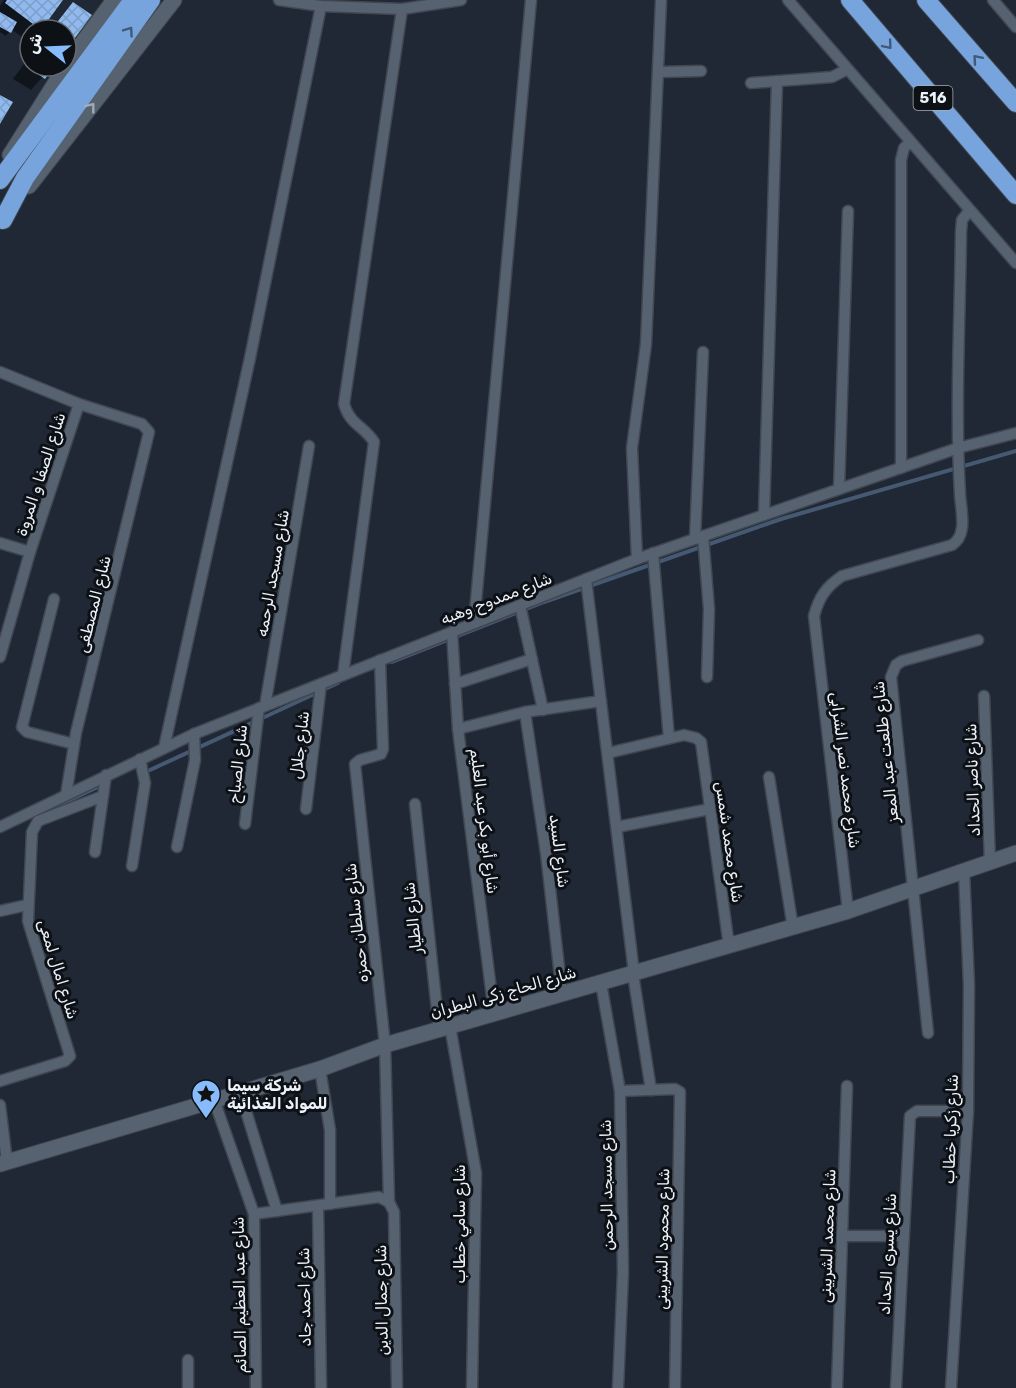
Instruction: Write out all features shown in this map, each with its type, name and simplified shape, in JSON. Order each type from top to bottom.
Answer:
[{"type":"highway","points":[[0,180],[133,0]]},
{"type":"highway","points":[[2,222],[25,177],[151,0]]},
{"type":"highway","name":"516","points":[[850,0],[1016,195]]},
{"type":"highway","points":[[926,0],[1016,103]]},
{"type":"street","points":[[78,50],[114,0]]},
{"type":"street","points":[[2,222],[174,0]]},
{"type":"street","points":[[279,0],[321,6],[402,9],[461,0]]},
{"type":"street","points":[[474,623],[531,0]]},
{"type":"street","points":[[636,559],[632,448],[646,344],[661,0]]},
{"type":"street","points":[[788,0],[909,143],[1016,263]]},
{"type":"street","points":[[993,0],[1016,27]]},
{"type":"street","points":[[164,748],[250,358],[321,6]]},
{"type":"street","points":[[343,675],[374,442],[368,433],[354,424],[344,404],[402,9]]},
{"type":"street","points":[[751,83],[832,77],[846,70]]},
{"type":"street","points":[[658,72],[701,71]]},
{"type":"street","points":[[0,174],[59,78]]},
{"type":"street","points":[[764,515],[777,81]]},
{"type":"street","points":[[901,468],[901,160],[904,148],[909,143]]},
{"type":"street","points":[[839,489],[848,211]]},
{"type":"street","points":[[958,448],[961,226],[969,211]]},
{"type":"street","points":[[703,352],[701,539],[705,554],[709,609],[708,677]]},
{"type":"street","points":[[0,372],[79,404]]},
{"type":"street","name":"شارع المصطفى","points":[[66,795],[74,744],[149,438],[149,432],[142,424],[79,404]]},
{"type":"street","name":"شارع الصفا و المروة","points":[[0,657],[30,552],[79,404]]},
{"type":"street","name":"شارع ممدوح وهبه","points":[[0,827],[164,748],[195,739],[380,660],[452,637],[474,623],[521,610],[587,585],[636,559],[653,561],[701,539],[764,515],[958,448],[1016,433]]},
{"type":"street","name":"شارع مسجد الرحمه","points":[[260,710],[309,446]]},
{"type":"street","name":"شارع محمد نصر الشرابى","points":[[848,911],[813,616],[828,586],[842,576],[957,542],[962,525],[958,448]]},
{"type":"street","points":[[0,543],[30,552]]},
{"type":"street","points":[[608,753],[669,738],[653,561]]},
{"type":"street","points":[[587,585],[633,974],[651,1090],[620,1091]]},
{"type":"street","points":[[54,599],[22,727],[27,732],[74,744]]},
{"type":"street","points":[[521,610],[543,710]]},
{"type":"street","name":"شارع أبو بكر عبد العليم","points":[[452,637],[458,729],[494,1013]]},
{"type":"street","name":"شارع طلعت عبد المعز","points":[[914,888],[892,670],[902,661],[978,640]]},
{"type":"street","points":[[455,684],[532,659]]},
{"type":"street","name":"شارع سلطان حمزه","points":[[380,660],[383,749],[378,756],[357,761],[355,768],[385,1045],[391,1207]]},
{"type":"street","name":"شارع جلال","points":[[306,809],[320,686]]},
{"type":"street","name":"شارع ناصر الحداد","points":[[984,696],[990,862]]},
{"type":"street","points":[[458,729],[525,712],[601,701]]},
{"type":"street","name":"شارع الصباح","points":[[245,824],[260,710]]},
{"type":"street","name":"شارع السيد","points":[[525,712],[546,854],[562,994]]},
{"type":"street","name":"شارع محمد شمس","points":[[669,738],[691,735],[701,742],[729,946]]},
{"type":"street","points":[[177,847],[195,760],[195,739]]},
{"type":"street","points":[[132,866],[145,783],[140,759]]},
{"type":"street","points":[[95,852],[106,776]]},
{"type":"street","points":[[769,777],[793,928]]},
{"type":"street","name":"شارع امال لمعى","points":[[0,1081],[65,1061],[70,1056],[28,921],[27,905],[33,826],[41,819],[103,796]]},
{"type":"street","name":"شارع الطيار","points":[[415,804],[445,1028]]},
{"type":"street","points":[[616,827],[710,809]]},
{"type":"street","name":"شارع الحاج زكى البطران","points":[[4,1163],[320,1069],[385,1045],[793,928],[1016,853]]},
{"type":"street","name":"شارع زكريا خطاب","points":[[951,1388],[968,1111],[969,985],[964,871]]},
{"type":"street","points":[[914,888],[928,1034]]},
{"type":"street","points":[[0,911],[27,905]]},
{"type":"street","name":"شارع مسجد الرحمن","points":[[601,983],[620,1091],[623,1272],[618,1388]]},
{"type":"street","name":"شارع سامي خطاب","points":[[445,1028],[476,1173],[472,1388]]},
{"type":"street","points":[[320,1069],[330,1130],[330,1204]]},
{"type":"street","name":"شارع محمد الشربينى","points":[[837,1388],[848,1086]]},
{"type":"street","name":"شارع محمود الشربينى","points":[[651,1090],[679,1090],[675,1388]]},
{"type":"street","points":[[240,1092],[277,1211]]},
{"type":"street","name":"شارع عبد العظيم الصائم","points":[[214,1100],[254,1214],[256,1388]]},
{"type":"street","points":[[0,1105],[4,1163]]},
{"type":"street","name":"شارع يسرى الحداد","points":[[896,1388],[909,1121],[913,1112],[917,1111],[968,1111]]},
{"type":"street","points":[[254,1214],[379,1197],[391,1207]]},
{"type":"street","name":"شارع احمد جاد","points":[[318,1206],[321,1388]]},
{"type":"street","name":"شارع جمال الدين","points":[[391,1207],[398,1388]]},
{"type":"street","points":[[843,1236],[903,1236]]},
{"type":"street","points":[[188,1360],[188,1388]]},
{"type":"building","points":[[7,0],[63,0],[50,18],[25,18],[5,3]]},
{"type":"building","points":[[73,2],[92,15],[78,34],[78,18],[60,18]]},
{"type":"building","points":[[0,12],[17,22],[11,33],[0,27]]},
{"type":"building","points":[[0,95],[13,102],[0,124]]},
{"type":"waterway","points":[[392,662],[544,602],[781,519],[1016,451]]},
{"type":"waterway","points":[[150,770],[338,683]]},
{"type":"waterway","points":[[38,815],[100,786]]},
{"type":"place","name":"شركة سيما للمواد الغذائية","points":[[206,1120]]}]
